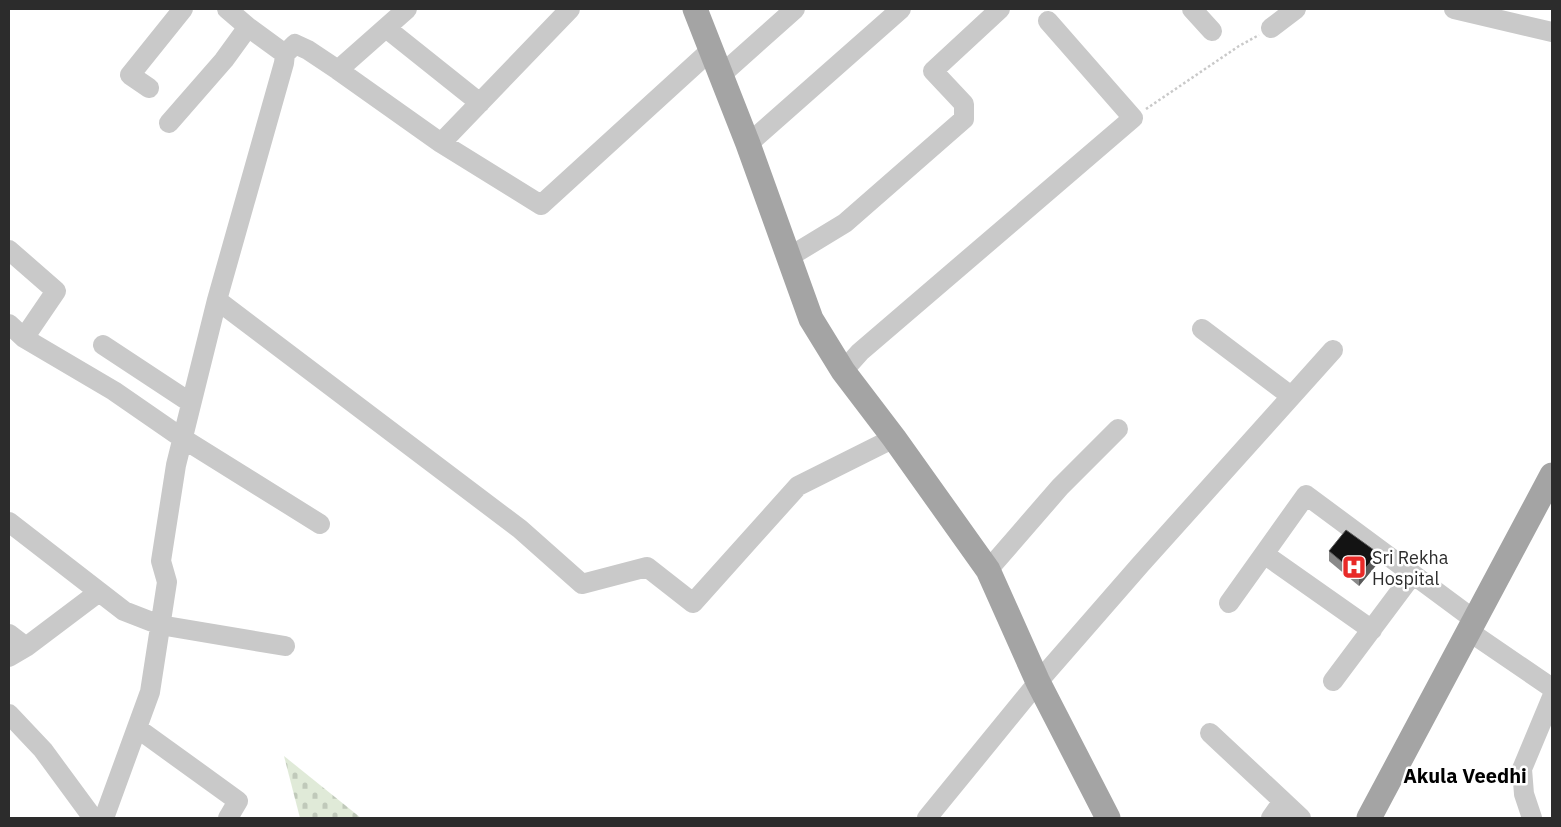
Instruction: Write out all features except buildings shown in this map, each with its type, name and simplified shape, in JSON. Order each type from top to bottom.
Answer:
[{"type":"main road","points":[[695,9],[748,144],[811,318],[843,371],[894,438],[988,570],[1038,682],[1108,818]]},
{"type":"main road","points":[[1373,817],[1552,475]]},
{"type":"street","points":[[149,88],[130,75],[183,9]]},
{"type":"street","points":[[227,9],[285,54]]},
{"type":"street","points":[[338,70],[407,9]]},
{"type":"street","points":[[441,143],[570,9]]},
{"type":"street","points":[[721,75],[795,9]]},
{"type":"street","points":[[748,144],[901,9]]},
{"type":"street","points":[[789,257],[845,222],[964,119],[964,104],[933,71],[1000,9]]},
{"type":"street","points":[[1192,9],[1212,31]]},
{"type":"street","points":[[1270,28],[1296,9]]},
{"type":"street","points":[[1454,9],[1552,32]]},
{"type":"street","points":[[843,371],[860,352],[1134,118],[1055,21]]},
{"type":"street","points":[[169,122],[224,60],[248,27]]},
{"type":"street","points":[[386,28],[480,103]]},
{"type":"street","points":[[104,818],[150,692],[166,582],[161,561],[176,465],[217,300],[285,54],[295,44],[308,50],[441,143],[541,205],[711,50]]},
{"type":"street","points":[[9,250],[56,291],[24,338]]},
{"type":"street","points":[[217,300],[520,529],[582,584],[647,567],[693,603],[798,486],[894,438]]},
{"type":"street","points":[[9,324],[24,338],[114,390],[182,438],[320,524]]},
{"type":"street","points":[[1202,329],[1291,396]]},
{"type":"street","points":[[103,345],[191,403]]},
{"type":"street","points":[[927,818],[1038,682],[1333,350]]},
{"type":"street","points":[[988,570],[1060,487],[1118,429]]},
{"type":"street","points":[[1229,603],[1306,495],[1413,574],[1473,627],[1552,688]]},
{"type":"street","points":[[9,522],[124,611],[160,625],[285,646]]},
{"type":"street","points":[[1264,554],[1372,630]]},
{"type":"street","points":[[1333,681],[1413,574]]},
{"type":"street","points":[[9,634],[17,652],[98,592]]},
{"type":"street","points":[[1532,818],[1524,794],[1522,769],[1552,697]]},
{"type":"street","points":[[9,714],[43,750],[94,818]]},
{"type":"street","points":[[137,728],[238,801],[228,818]]},
{"type":"street","points":[[1210,733],[1301,818]]},
{"type":"street","points":[[1272,818],[1283,801]]},
{"type":"path","points":[[1134,118],[1239,46],[1270,28]]},
{"type":"green space","points":[[284,756],[361,818],[300,818]]},
{"type":"place","name":"Sri Rekha Hospital","points":[[1354,567]]},
{"type":"district","name":"Akula Veedhi","points":[[1465,775]]}]
